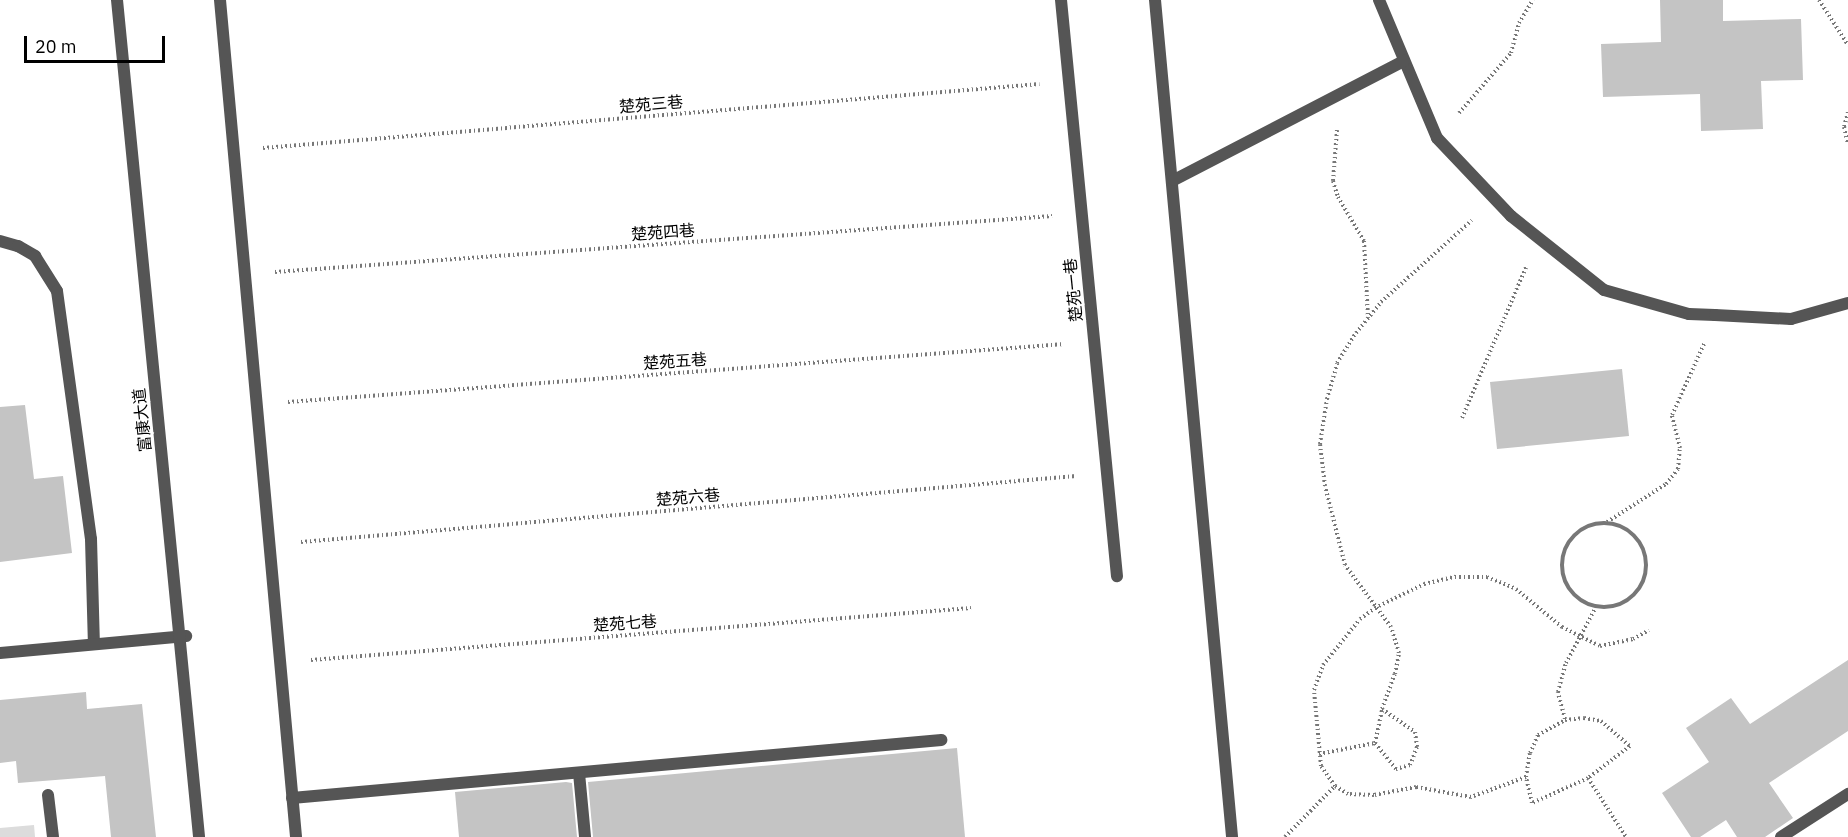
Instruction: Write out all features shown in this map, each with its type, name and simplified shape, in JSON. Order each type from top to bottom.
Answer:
[{"type":"street","name":"富康大道","points":[[117,0],[183,636],[199,837]]},
{"type":"street","points":[[220,0],[296,837]]},
{"type":"street","name":"楚苑一巷","points":[[1062,0],[1117,576]]},
{"type":"street","points":[[1155,0],[1174,180],[1232,837]]},
{"type":"street","points":[[1378,0],[1437,138],[1496,200],[1538,238],[1604,290],[1689,314],[1791,319],[1848,303]]},
{"type":"street","points":[[1174,180],[1404,61]]},
{"type":"street","points":[[0,241],[34,256],[57,291],[91,538],[94,644]]},
{"type":"street","points":[[0,653],[183,636]]},
{"type":"street","points":[[292,798],[941,740]]},
{"type":"street","points":[[579,773],[585,837]]},
{"type":"street","points":[[1781,837],[1848,794]]},
{"type":"street","points":[[48,795],[53,837]]},
{"type":"path","points":[[1437,138],[1510,53],[1519,23],[1533,0]]},
{"type":"path","points":[[1819,0],[1848,45]]},
{"type":"path","name":"楚苑三巷","points":[[234,150],[1070,82]]},
{"type":"path","points":[[1340,94],[1333,181],[1338,197],[1364,241],[1368,319]]},
{"type":"path","points":[[1848,112],[1844,127],[1848,146]]},
{"type":"path","points":[[1375,743],[1382,709],[1399,653],[1391,627],[1345,565],[1325,486],[1320,444],[1337,363],[1368,319],[1420,264],[1496,200]]},
{"type":"path","name":"楚苑四巷","points":[[246,275],[1082,214]]},
{"type":"path","points":[[1462,418],[1538,238]]},
{"type":"path","points":[[1606,522],[1619,526],[1640,543],[1646,570],[1642,583],[1623,603],[1596,607],[1572,593],[1564,581],[1562,561],[1569,540],[1579,531],[1606,522],[1666,484],[1678,469],[1680,448],[1672,429],[1672,415],[1715,315]]},
{"type":"path","name":"楚苑五巷","points":[[258,404],[1095,342]]},
{"type":"path","name":"楚苑六巷","points":[[270,544],[1107,474]]},
{"type":"path","points":[[1526,777],[1471,797],[1416,787],[1374,795],[1348,794],[1335,786],[1322,766],[1319,754],[1314,690],[1323,665],[1360,619],[1375,608],[1424,584],[1455,577],[1487,577],[1516,589],[1579,639],[1600,646],[1616,645],[1649,630]]},
{"type":"path","points":[[1565,720],[1558,692],[1566,663],[1596,607]]},
{"type":"path","name":"楚苑七巷","points":[[280,662],[971,608]]},
{"type":"path","points":[[1375,743],[1396,769],[1410,765],[1417,747],[1416,732],[1408,724],[1382,709]]},
{"type":"path","points":[[1565,720],[1601,721],[1630,746],[1588,777],[1532,803],[1526,777],[1530,753],[1538,735],[1565,720]]},
{"type":"path","points":[[1319,754],[1375,743]]},
{"type":"path","points":[[1588,777],[1626,837]]},
{"type":"path","points":[[1285,837],[1335,786]]},
{"type":"shaded area","points":[[34,825],[35,837],[0,837],[0,828]]},
{"type":"building","points":[[1660,0],[1723,0],[1723,21],[1801,19],[1803,80],[1761,81],[1763,129],[1701,131],[1700,94],[1603,97],[1601,44],[1661,42]]},
{"type":"building","points":[[1622,369],[1629,436],[1497,449],[1490,382]]},
{"type":"building","points":[[25,405],[34,479],[63,476],[72,553],[0,562],[0,407]]},
{"type":"building","points":[[1848,660],[1848,731],[1769,783],[1793,818],[1765,837],[1737,837],[1726,820],[1700,837],[1691,837],[1662,793],[1709,762],[1686,728],[1731,698],[1750,724]]},
{"type":"building","points":[[86,692],[87,709],[142,704],[156,837],[111,837],[105,776],[18,783],[16,761],[0,763],[0,700]]},
{"type":"building","points":[[957,748],[965,837],[593,837],[588,782]]},
{"type":"building","points":[[572,783],[577,837],[459,837],[455,792]]}]
